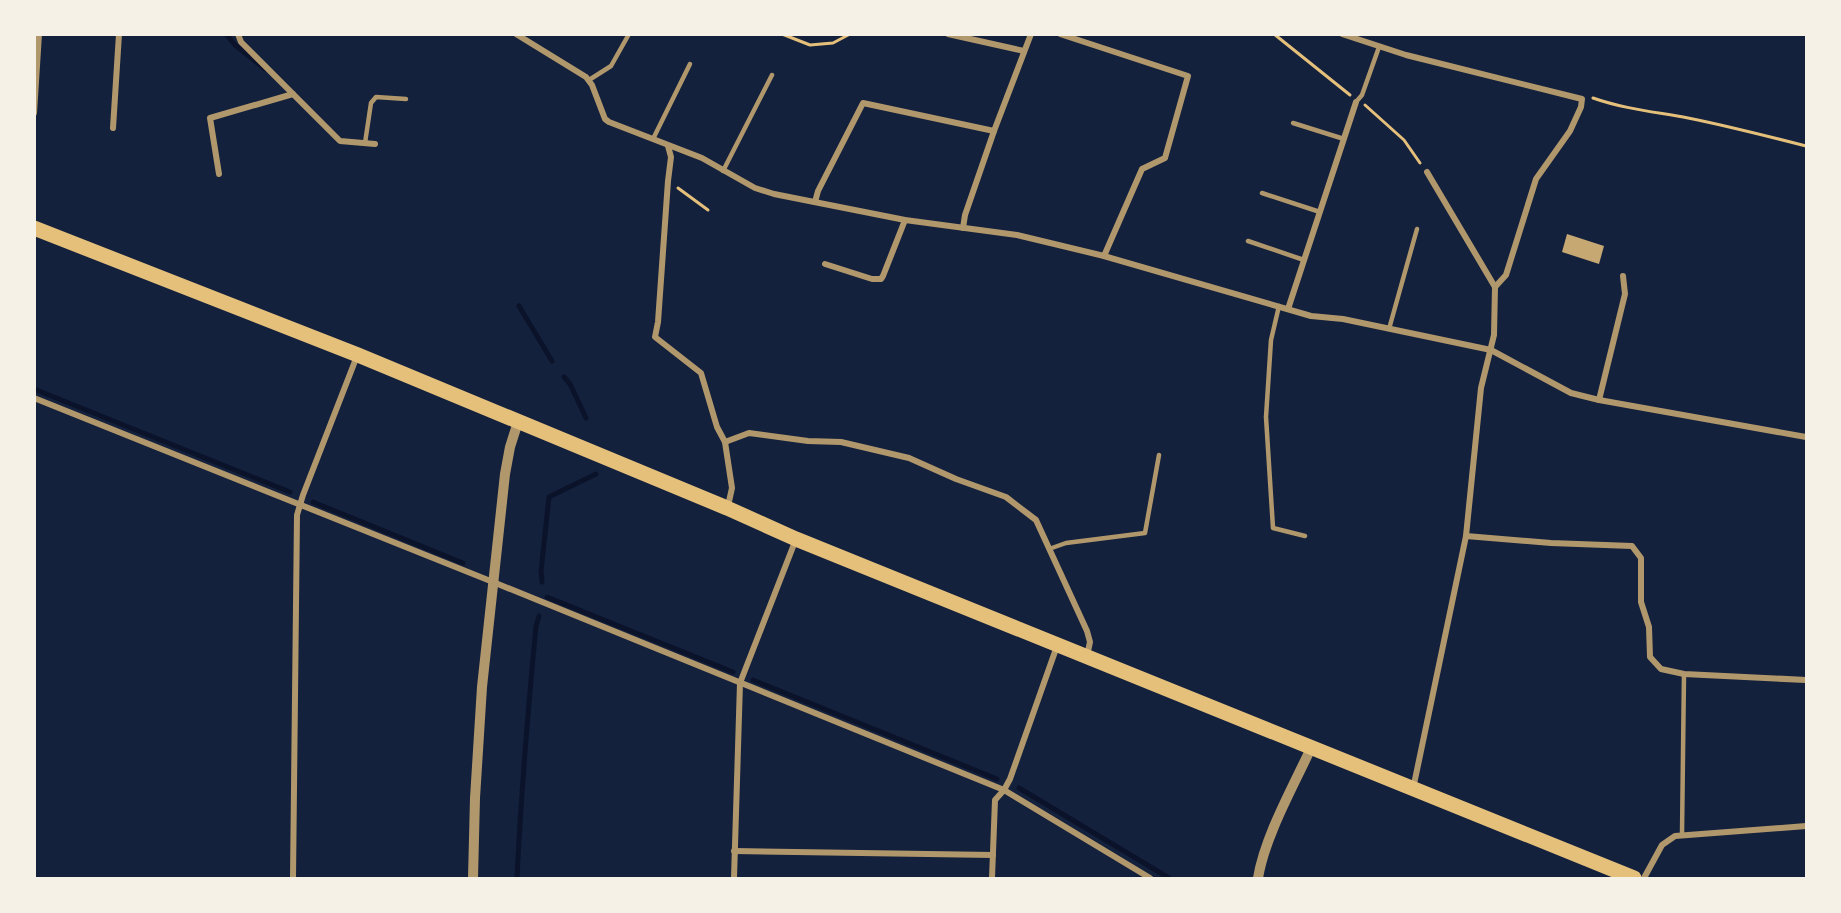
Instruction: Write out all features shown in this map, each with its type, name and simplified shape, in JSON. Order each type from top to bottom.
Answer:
[{"type":"main road","points":[[34,228],[358,356],[796,538],[1634,879]]},
{"type":"street","points":[[34,113],[39,34]]},
{"type":"street","points":[[113,128],[119,34]]},
{"type":"street","points":[[238,34],[241,42],[340,141],[375,144]]},
{"type":"street","points":[[516,34],[589,80],[605,119],[609,122],[702,158],[754,188],[905,220],[1017,235],[1104,256],[1132,266],[1311,316],[1343,319],[1491,350],[1571,393],[1806,437]]},
{"type":"street","points":[[948,34],[1024,51]]},
{"type":"street","points":[[963,228],[965,215],[994,131],[1031,34]]},
{"type":"street","points":[[1060,34],[1188,76],[1165,158],[1142,169],[1104,256]]},
{"type":"street","points":[[1342,34],[1379,47],[1582,99],[1581,107],[1570,131],[1536,179],[1506,275],[1495,287]]},
{"type":"street","points":[[219,174],[210,118],[293,94]]},
{"type":"street","points":[[1288,309],[1356,102]]},
{"type":"street","points":[[815,202],[863,103],[994,131]]},
{"type":"street","points":[[668,146],[671,157],[655,338],[701,374],[706,385],[717,428],[725,442],[732,488],[727,508]]},
{"type":"street","points":[[1413,790],[1466,536],[1481,388],[1494,335],[1495,287],[1427,172]]},
{"type":"street","points":[[825,264],[872,279],[881,279],[905,220]]},
{"type":"street","points":[[1599,400],[1625,294],[1623,276]]},
{"type":"street","points":[[293,879],[297,515],[358,356]]},
{"type":"street","points":[[34,398],[1004,790],[1150,879]]},
{"type":"street","points":[[473,879],[482,687],[505,474],[518,422]]},
{"type":"street","points":[[725,442],[749,433],[808,441],[841,442],[909,458],[956,479],[1006,496],[1036,520],[1087,631],[1090,642],[1087,656]]},
{"type":"street","points":[[1466,536],[1551,543],[1632,546],[1641,558],[1641,602],[1649,627],[1650,657],[1661,669],[1684,674],[1806,680]]},
{"type":"street","points":[[735,879],[740,683],[796,538]]},
{"type":"street","points":[[993,879],[995,800],[1010,780],[1058,644]]},
{"type":"street","points":[[1258,879],[1272,832],[1311,748]]},
{"type":"street","points":[[1644,879],[1662,845],[1675,836],[1806,826]]},
{"type":"street","points":[[734,851],[993,855]]},
{"type":"lane","points":[[589,80],[611,66],[629,34]]},
{"type":"lane","points":[[1356,102],[1362,95],[1379,47]]},
{"type":"lane","points":[[653,140],[690,64]]},
{"type":"lane","points":[[723,171],[772,75]]},
{"type":"lane","points":[[365,143],[371,103],[376,97],[406,99]]},
{"type":"lane","points":[[1293,123],[1344,139]]},
{"type":"lane","points":[[1262,193],[1320,212]]},
{"type":"lane","points":[[1389,329],[1417,229]]},
{"type":"lane","points":[[1248,241],[1304,260]]},
{"type":"lane","points":[[1279,306],[1271,340],[1266,417],[1273,528],[1305,536]]},
{"type":"lane","points":[[1049,549],[1066,543],[1145,533],[1159,455]]},
{"type":"lane","points":[[1682,835],[1684,674]]},
{"type":"path","points":[[782,34],[810,45],[833,43],[850,34]]},
{"type":"path","points":[[1274,34],[1404,140],[1427,172]]},
{"type":"path","points":[[1582,99],[1591,98],[1639,111],[1712,123],[1806,146]]},
{"type":"path","points":[[668,181],[708,210]]},
{"type":"building","points":[[1567,234],[1604,246],[1599,264],[1562,252]]},
{"type":"waterway","points":[[226,34],[235,45],[265,69]]},
{"type":"waterway","points":[[519,306],[552,361]]},
{"type":"waterway","points":[[564,377],[570,384],[586,418]]},
{"type":"waterway","points":[[34,389],[290,492]]},
{"type":"waterway","points":[[542,582],[541,571],[549,497],[596,474]]},
{"type":"waterway","points":[[313,502],[463,563]]},
{"type":"waterway","points":[[547,597],[733,672]]},
{"type":"waterway","points":[[517,878],[528,720],[536,626],[539,616]]},
{"type":"waterway","points":[[753,680],[997,779]]},
{"type":"waterway","points":[[1019,788],[1169,878]]}]
